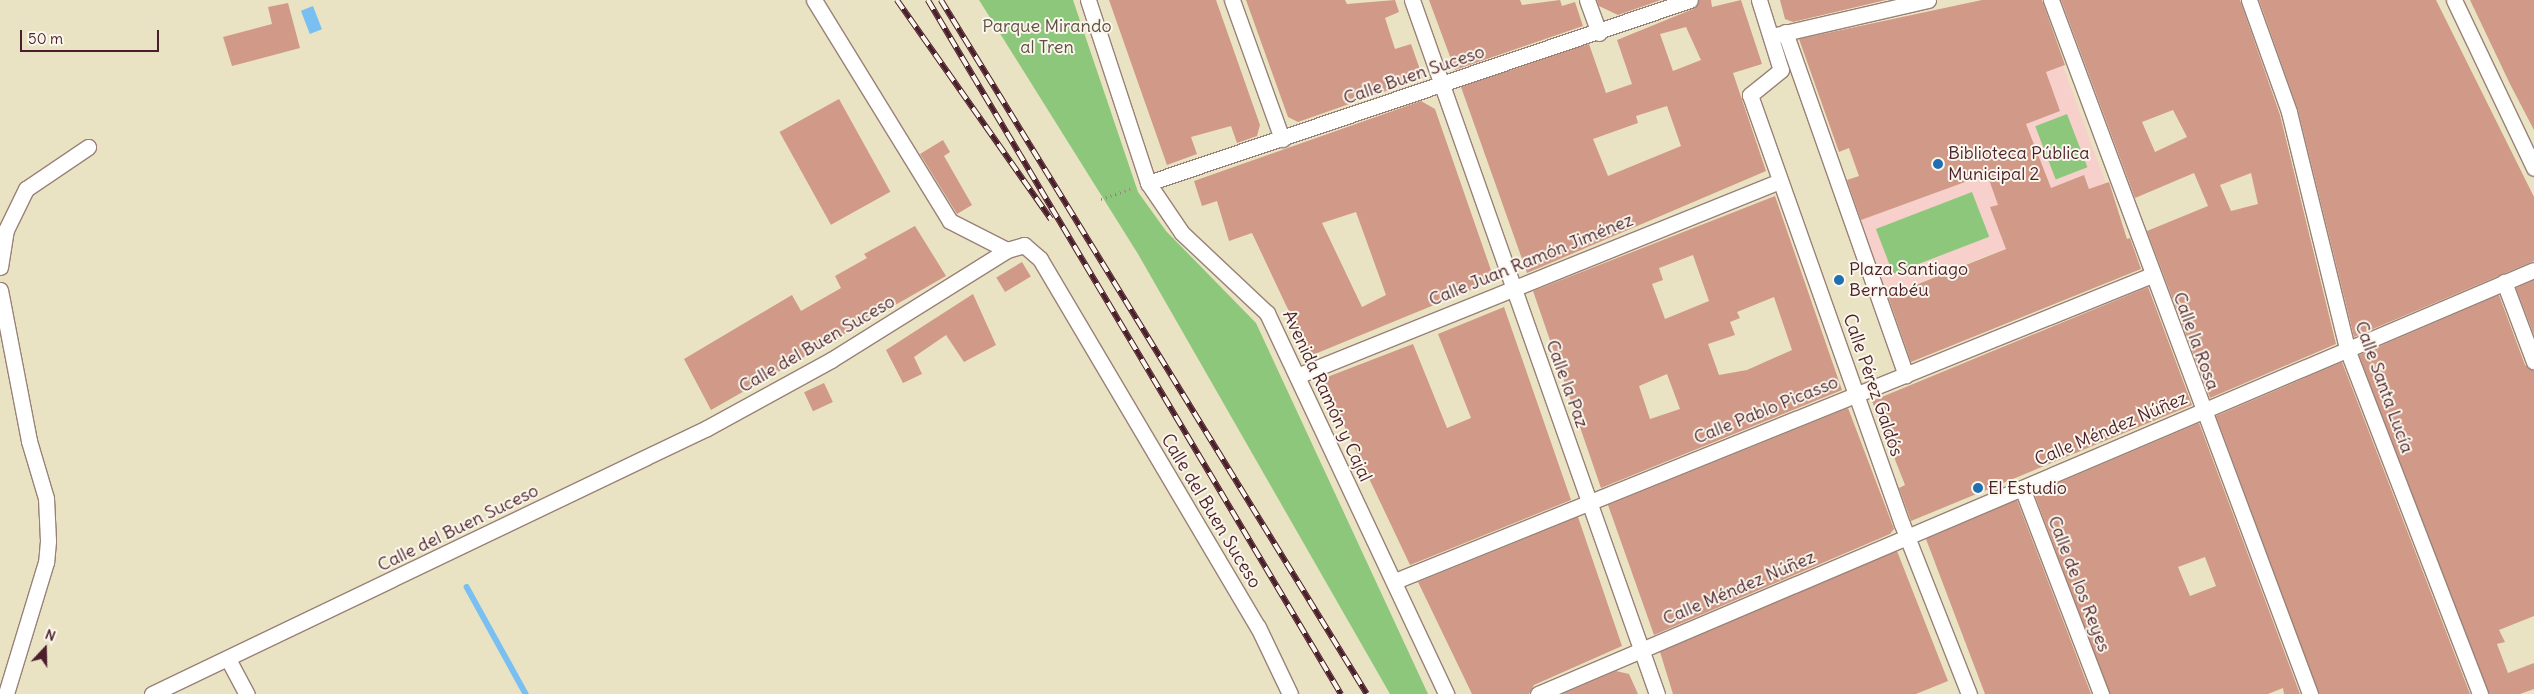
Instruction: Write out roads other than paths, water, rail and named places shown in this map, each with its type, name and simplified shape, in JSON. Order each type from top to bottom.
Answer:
[{"type":"street","points":[[814,0],[950,221],[1007,250]]},
{"type":"street","name":"Avenida Ramón y Cajal","points":[[1088,0],[1148,183],[1182,233],[1267,312],[1395,581],[1446,694]]},
{"type":"street","points":[[1232,0],[1282,139]]},
{"type":"street","name":"Calle la Paz","points":[[1412,0],[1658,694]]},
{"type":"street","points":[[1587,0],[1599,33]]},
{"type":"street","name":"Calle Buen Suceso","points":[[1148,183],[1599,33],[1690,0]]},
{"type":"street","points":[[1759,0],[1778,34],[1906,375]]},
{"type":"street","points":[[1778,34],[1928,0]]},
{"type":"street","name":"Calle la Rosa","points":[[2051,0],[2202,411],[2309,694]]},
{"type":"street","name":"Calle Santa Lucía","points":[[2249,0],[2289,112],[2347,349],[2480,694]]},
{"type":"street","points":[[2454,0],[2534,168]]},
{"type":"street","name":"Calle Pérez Galdós","points":[[1778,34],[1781,70],[1750,95],[1963,692]]},
{"type":"street","points":[[0,267],[6,230],[26,189],[47,171],[88,147]]},
{"type":"street","name":"Calle Juan Ramón Jiménez","points":[[1296,376],[1780,181]]},
{"type":"street","name":"Calle del Buen Suceso","points":[[152,694],[707,428],[832,360],[1007,250],[1024,245],[1040,260],[1258,627],[1290,694]]},
{"type":"street","name":"Calle Méndez Núñez","points":[[1538,694],[2534,270]]},
{"type":"street","name":"Calle Pablo Picasso","points":[[1395,581],[1590,504],[1857,393],[2152,275]]},
{"type":"street","points":[[2504,282],[2534,362]]},
{"type":"street","points":[[0,290],[2,323],[46,498],[48,541],[46,562],[6,694]]},
{"type":"street","name":"Calle de los Reyes","points":[[2022,488],[2101,694]]},
{"type":"street","points":[[228,658],[247,694]]},
{"type":"water","points":[[313,6],[322,29],[310,34],[301,11]]},
{"type":"waterway","points":[[467,587],[526,694]]},
{"type":"railway","points":[[897,0],[1051,219]]},
{"type":"railway","points":[[928,0],[1341,694]]},
{"type":"railway","points":[[941,0],[1367,694]]},
{"type":"place","name":"Biblioteca Pública Municipal 2","points":[[1938,164]]},
{"type":"place","name":"Plaza Santiago Bernabéu","points":[[1839,280]]},
{"type":"place","name":"El Estudio","points":[[1978,488]]},
{"type":"park label","name":"Parque Mirando al Tren","points":[[1047,37]]}]
